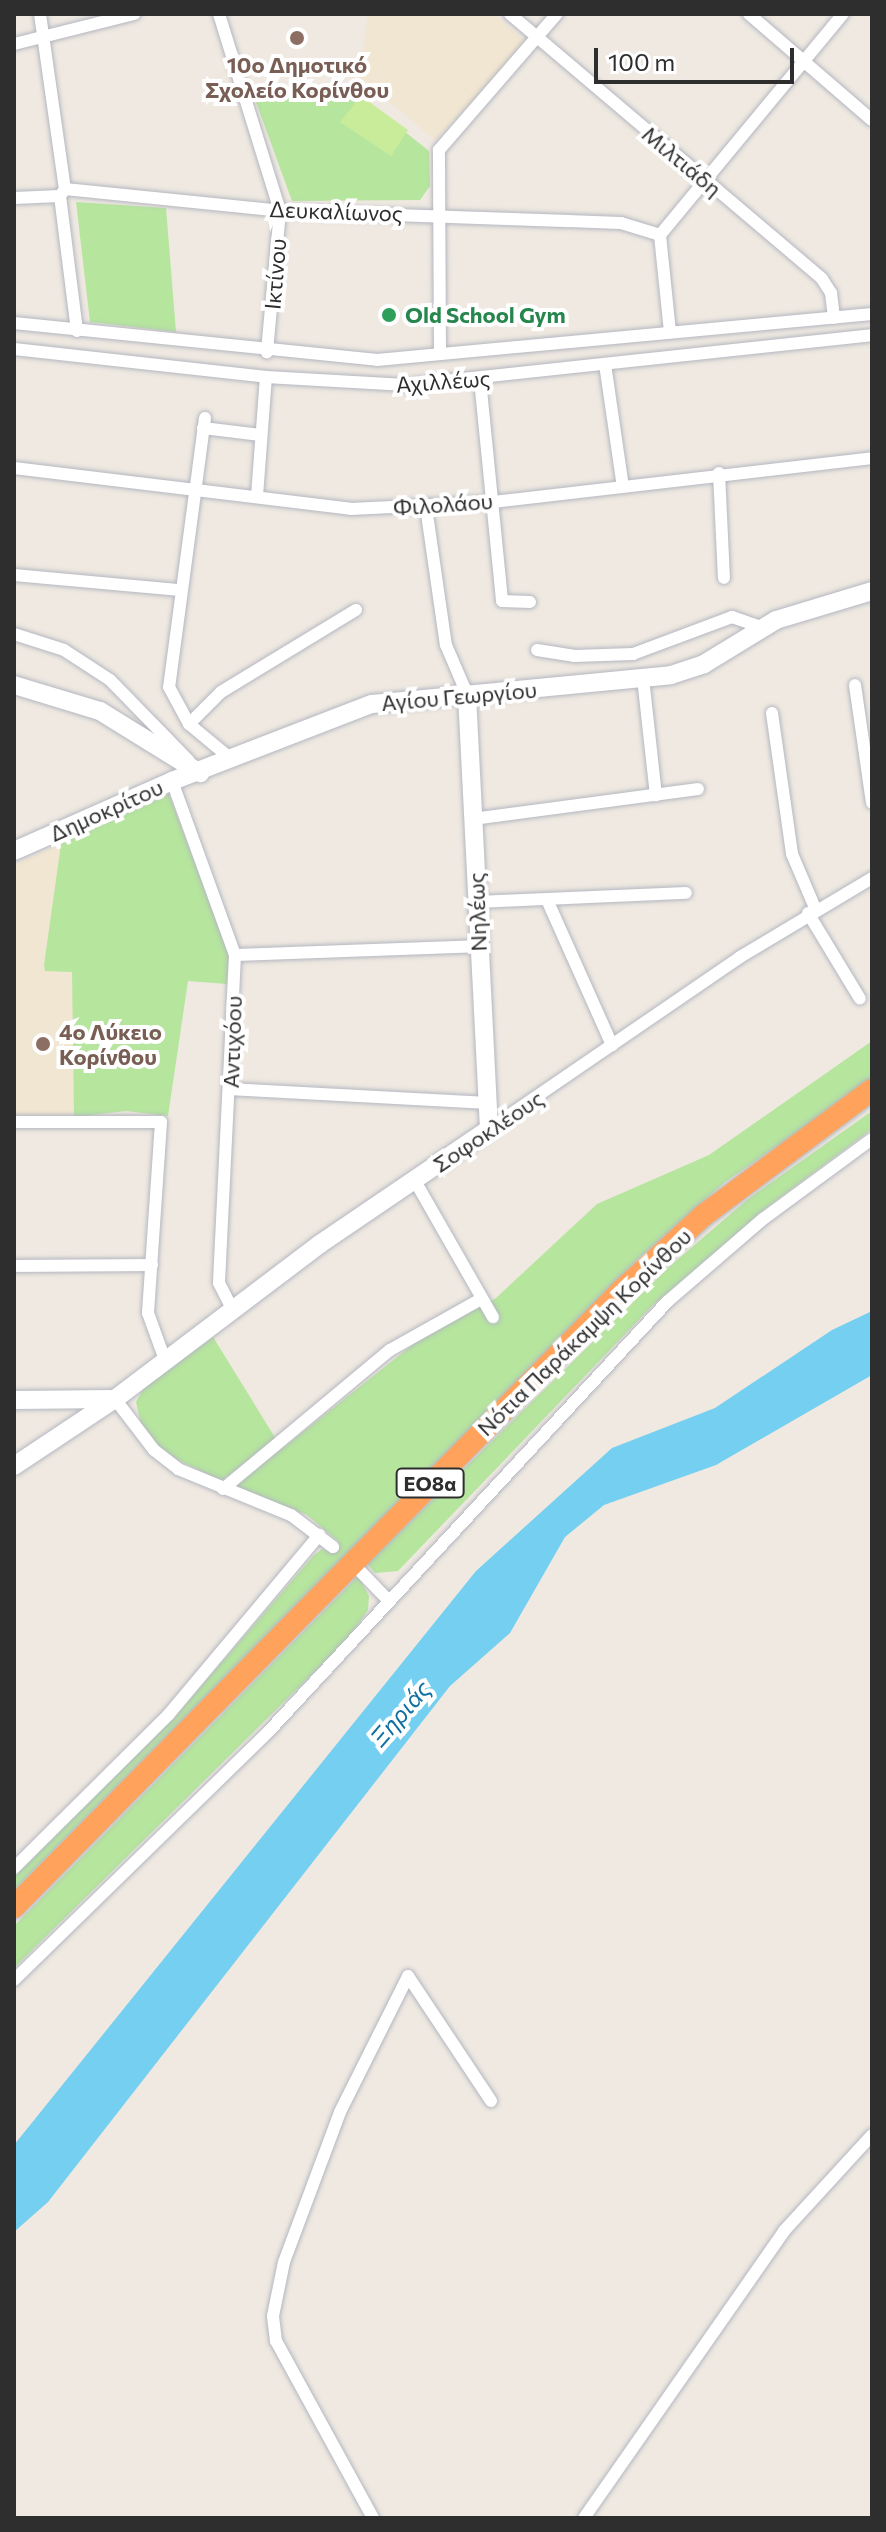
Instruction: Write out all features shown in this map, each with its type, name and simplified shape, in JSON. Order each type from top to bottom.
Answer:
[{"type":"highway","name":"Νότια Παράκαμψη Κορίνθου","points":[[14,1907],[621,1291],[728,1196],[872,1090]]},
{"type":"street","points":[[40,14],[77,331]]},
{"type":"street","points":[[14,44],[134,14]]},
{"type":"street","name":"Ικτίνου","points":[[219,14],[280,211],[267,352]]},
{"type":"street","name":"Μιλτιάδη","points":[[510,14],[822,279],[831,293],[834,318]]},
{"type":"street","points":[[440,354],[439,150],[557,14]]},
{"type":"street","points":[[749,14],[872,120]]},
{"type":"street","points":[[670,332],[660,235],[843,14]]},
{"type":"street","name":"Δευκαλίωνος","points":[[14,198],[63,193],[280,211],[437,214],[621,223],[660,235]]},
{"type":"street","name":"Αχιλλέως","points":[[14,323],[267,352],[358,359],[872,314]]},
{"type":"street","name":"Αχιλλέως","points":[[14,349],[266,377],[392,385],[480,380],[872,335]]},
{"type":"street","points":[[605,364],[623,487]]},
{"type":"street","points":[[257,496],[266,377]]},
{"type":"street","points":[[480,380],[502,601],[530,602]]},
{"type":"street","points":[[230,758],[189,724],[169,687],[204,423],[261,435]]},
{"type":"street","name":"Φιλολάου","points":[[14,468],[351,509],[493,502],[719,473],[872,458]]},
{"type":"street","points":[[719,473],[724,578]]},
{"type":"street","points":[[426,507],[446,645],[467,694]]},
{"type":"street","points":[[14,575],[180,590]]},
{"type":"street","name":"Αγίου Γεωργίου","points":[[200,773],[230,758],[372,704],[643,678],[704,664],[761,627],[872,591]]},
{"type":"street","points":[[189,724],[221,692],[356,610]]},
{"type":"street","points":[[537,650],[574,656],[633,654],[732,617],[761,627]]},
{"type":"street","points":[[14,634],[64,650],[110,680],[200,773]]},
{"type":"street","points":[[643,678],[656,795]]},
{"type":"street","points":[[14,685],[100,711],[200,773]]},
{"type":"street","points":[[855,685],[872,803]]},
{"type":"street","name":"Νηλέως","points":[[467,694],[477,946],[489,1129]]},
{"type":"street","points":[[772,713],[792,854],[812,911],[860,999]]},
{"type":"street","name":"Δημοκρίτου","points":[[14,851],[172,781],[200,773]]},
{"type":"street","name":"Αντιχόου","points":[[172,781],[235,955],[219,1283],[232,1309]]},
{"type":"street","points":[[473,819],[698,789]]},
{"type":"street","name":"Σοφοκλέους","points":[[14,1466],[115,1399],[232,1309],[489,1129],[812,911],[872,878]]},
{"type":"street","points":[[477,902],[548,902],[686,893]]},
{"type":"street","points":[[548,902],[612,1045]]},
{"type":"street","points":[[235,955],[477,946]]},
{"type":"street","points":[[230,1089],[487,1103]]},
{"type":"street","points":[[14,1122],[161,1122],[148,1313],[165,1360]]},
{"type":"street","points":[[14,1980],[270,1730],[357,1640],[387,1599],[668,1301],[763,1219],[872,1139]]},
{"type":"street","points":[[415,1181],[493,1317]]},
{"type":"street","points":[[14,1266],[152,1265]]},
{"type":"street","points":[[223,1489],[390,1350],[481,1299]]},
{"type":"street","points":[[14,1400],[115,1399],[154,1450],[178,1469],[291,1515],[333,1547]]},
{"type":"street","points":[[14,1868],[169,1714],[319,1535]]},
{"type":"street","points":[[361,1572],[387,1599]]},
{"type":"street","points":[[373,2518],[276,2341],[273,2316],[284,2262],[340,2112],[408,1976],[491,2101]]},
{"type":"street","points":[[584,2518],[784,2231],[872,2135]]},
{"type":"shaded area","points":[[368,14],[494,14],[527,43],[435,140],[360,77]]},
{"type":"shaded area","name":"4ο Λύκειο Κορίνθου","points":[[61,844],[44,965],[46,971],[72,972],[74,1117],[14,1121],[14,865]]},
{"type":"green space","points":[[350,88],[429,151],[430,186],[420,200],[292,201],[256,102]]},
{"type":"green space","points":[[361,96],[408,130],[391,156],[340,122]]},
{"type":"green space","points":[[76,202],[166,208],[176,332],[90,322]]},
{"type":"green space","points":[[169,794],[230,956],[227,984],[188,981],[168,1116],[126,1111],[74,1117],[72,972],[45,971],[44,965],[61,844]]},
{"type":"green space","points":[[872,1041],[872,1081],[725,1182],[639,1258],[14,1890],[14,1877],[173,1719],[314,1555],[322,1549],[330,1552],[339,1542],[307,1515],[234,1487],[416,1342],[496,1298],[597,1204],[709,1155]]},
{"type":"green space","points":[[872,1111],[872,1129],[766,1208],[652,1306],[398,1571],[375,1573],[367,1564],[670,1266],[748,1199]]},
{"type":"green space","points":[[213,1337],[276,1439],[221,1481],[164,1453],[141,1424],[136,1402],[143,1389]]},
{"type":"green space","points":[[358,1576],[369,1596],[368,1610],[347,1640],[14,1968],[14,1926]]},
{"type":"water","name":"Ξηριάς","points":[[872,1311],[872,1375],[716,1465],[604,1505],[565,1537],[510,1633],[450,1686],[48,2202],[14,2232],[14,2145],[476,1571],[612,1448],[715,1408],[832,1330]]},
{"type":"place","name":"10ο Δημοτικό Σχολείο Κορίνθου","points":[[297,38]]},
{"type":"place","name":"Old School Gym","points":[[389,315]]},
{"type":"place","name":"4ο Λύκειο Κορίνθου","points":[[43,1044]]}]
